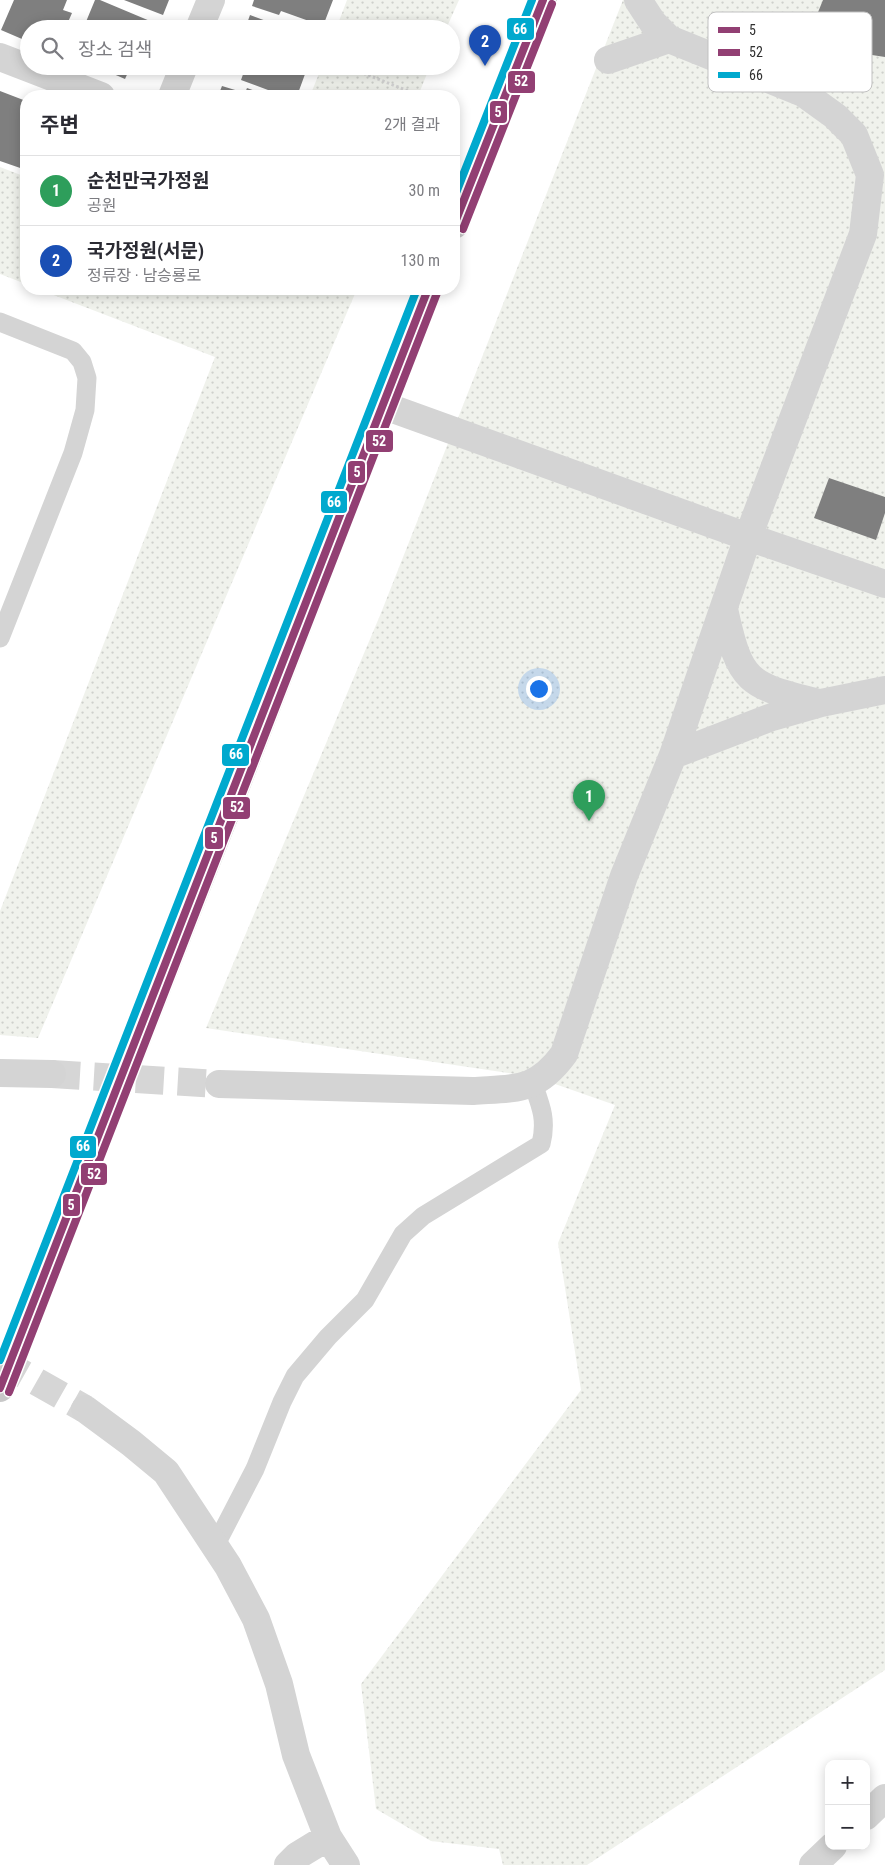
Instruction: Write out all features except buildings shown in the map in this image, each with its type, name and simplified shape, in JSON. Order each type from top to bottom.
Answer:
[{"type":"main road","points":[[460,210],[543,0]]},
{"type":"main road","points":[[0,1388],[426,295]]},
{"type":"street","points":[[202,20],[210,0]]},
{"type":"street","points":[[638,0],[653,23],[669,39],[708,54]]},
{"type":"street","points":[[608,60],[669,39]]},
{"type":"street","points":[[0,58],[20,66]]},
{"type":"street","points":[[45,75],[85,90]]},
{"type":"street","points":[[174,90],[180,75]]},
{"type":"street","points":[[219,1084],[473,1091],[513,1088],[533,1084],[551,1071],[564,1054],[624,876],[673,755],[748,538],[863,234],[870,175],[854,135],[835,116],[803,92]]},
{"type":"street","points":[[382,405],[748,538],[885,584]]},
{"type":"street","points":[[724,609],[735,656],[744,672],[760,685],[778,693],[820,703]]},
{"type":"street","points":[[673,755],[772,717],[820,703],[885,690]]},
{"type":"street","points":[[0,1073],[52,1074]]},
{"type":"street","points":[[85,1409],[166,1472],[196,1515],[214,1548],[228,1566],[256,1619],[279,1684],[296,1755],[328,1837],[346,1865]]},
{"type":"street","points":[[870,1812],[885,1798]]},
{"type":"street","points":[[288,1865],[297,1856],[328,1837]]},
{"type":"street","points":[[813,1865],[829,1850]]},
{"type":"lane","points":[[0,322],[72,351],[82,362],[87,378],[85,410],[73,453],[0,638]]},
{"type":"lane","points":[[214,1548],[255,1469],[282,1402],[295,1376],[328,1337],[365,1300],[403,1234],[424,1216],[541,1144],[545,1128],[542,1108],[533,1084]]},
{"type":"path","points":[[368,75],[406,90]]},
{"type":"shaded area","points":[[347,0],[459,0],[450,20],[339,20]]},
{"type":"shaded area","points":[[623,0],[885,0],[885,1670],[587,1865],[503,1865],[499,1849],[431,1841],[376,1809],[361,1684],[581,1390],[558,1243],[615,1105],[535,1077],[206,1028],[381,613]]},
{"type":"shaded area","points":[[318,75],[426,75],[420,90],[312,90]]},
{"type":"shaded area","points":[[0,167],[20,175],[20,282],[0,274]]},
{"type":"shaded area","points":[[54,295],[354,295],[38,1038],[0,1035],[0,911],[215,357]]},
{"type":"tunnel","points":[[52,1074],[219,1084]]},
{"type":"tunnel","points":[[0,1361],[85,1409]]},
{"type":"transit line","name":"66","points":[[460,183],[532,0]]},
{"type":"transit line","name":"5","points":[[460,210],[543,0]]},
{"type":"transit line","name":"52","points":[[463,229],[552,4]]},
{"type":"transit line","name":"66","points":[[0,1360],[415,295]]},
{"type":"transit line","name":"5","points":[[0,1388],[426,295]]},
{"type":"transit line","name":"52","points":[[9,1392],[436,295]]},
{"type":"place","name":"국가정원(서문)","points":[[485,66]]},
{"type":"place","name":"순천만국가정원","points":[[589,821]]}]
